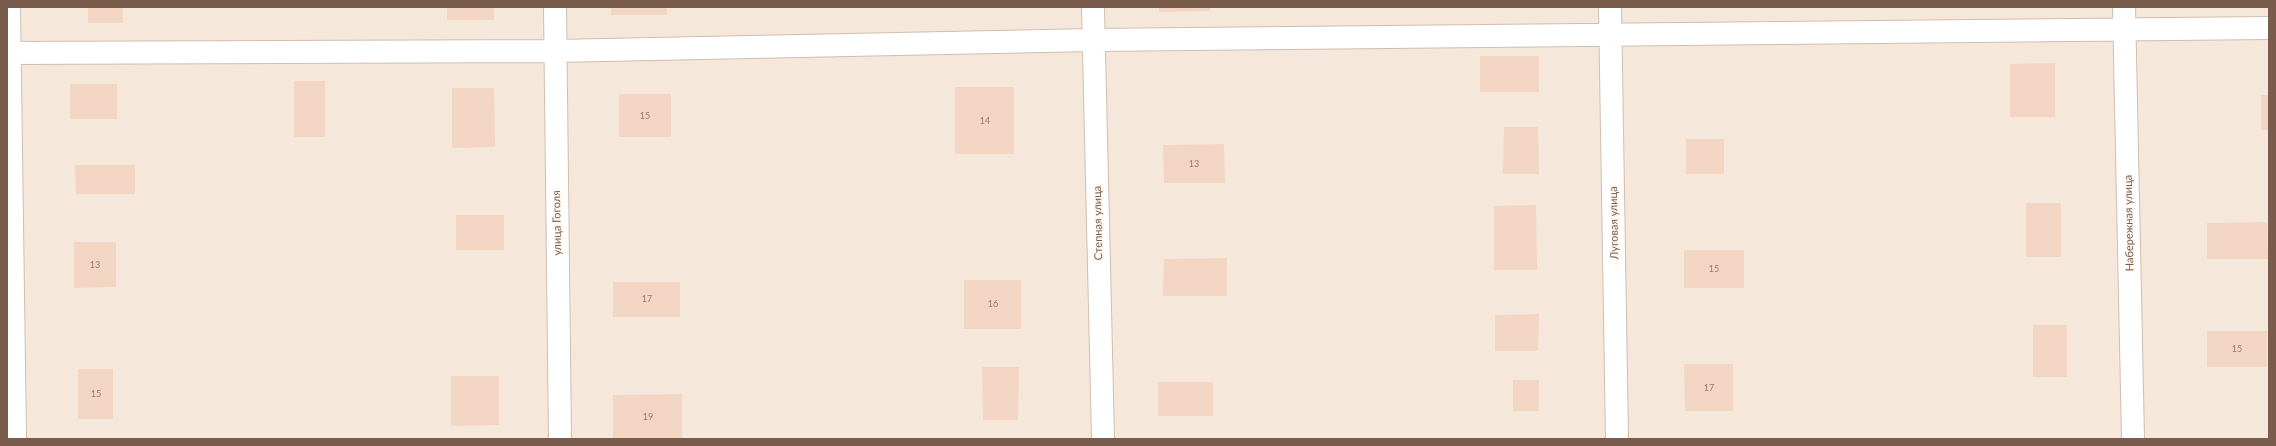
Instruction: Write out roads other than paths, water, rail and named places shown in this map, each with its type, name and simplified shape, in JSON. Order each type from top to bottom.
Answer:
[{"type":"street","points":[[9,7],[8,53],[15,439]]},
{"type":"street","name":"улица Гоголя","points":[[555,7],[560,439]]},
{"type":"street","name":"Степная улица","points":[[1093,7],[1103,439]]},
{"type":"street","name":"Луговая улица","points":[[1610,7],[1617,439]]},
{"type":"street","name":"Набережная улица","points":[[2124,7],[2133,439]]},
{"type":"street","points":[[8,53],[555,51],[1093,40],[1610,34],[2125,31],[2269,28]]}]
